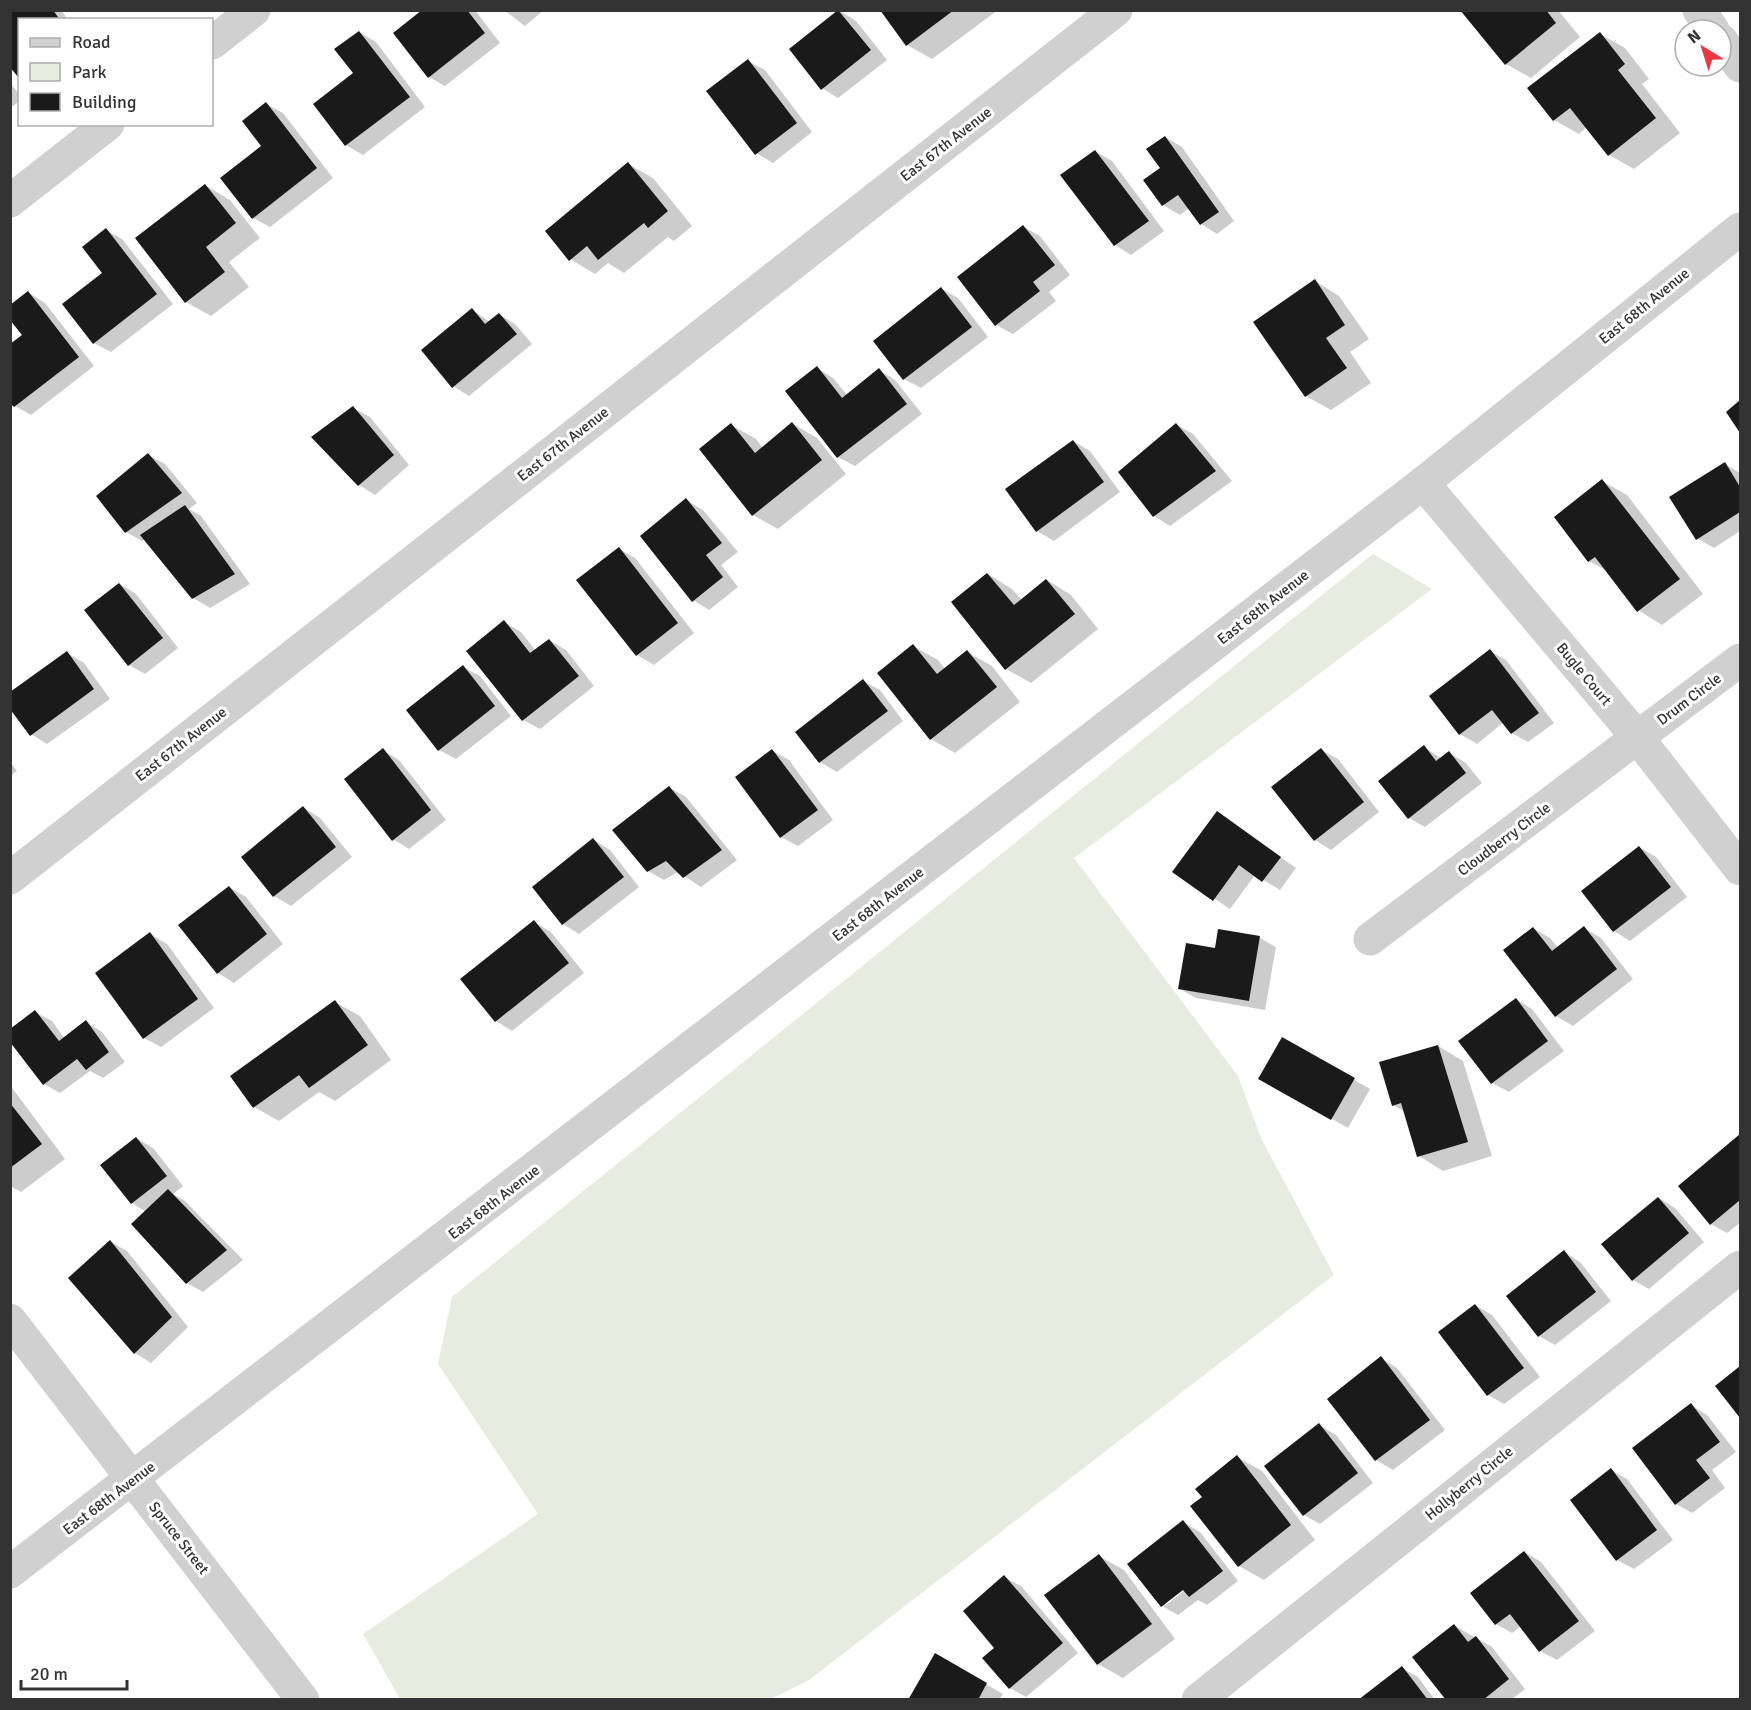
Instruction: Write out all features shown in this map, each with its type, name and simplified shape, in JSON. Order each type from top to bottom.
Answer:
[{"type":"street","points":[[213,43],[254,10]]},
{"type":"street","name":"East 67th Avenue","points":[[10,878],[1116,10]]},
{"type":"street","points":[[10,201],[105,126]]},
{"type":"street","name":"East 68th Avenue","points":[[10,1572],[134,1480],[1423,483],[1740,229]]},
{"type":"street","name":"Bugle Court","points":[[1423,483],[1638,738],[1740,869]]},
{"type":"street","name":"Drum Circle","points":[[1638,738],[1740,660]]},
{"type":"street","name":"Cloudberry Circle","points":[[1370,939],[1638,738]]},
{"type":"street","name":"Hollyberry Circle","points":[[1198,1700],[1740,1267]]},
{"type":"street","name":"Spruce Street","points":[[10,1320],[303,1700]]},
{"type":"green space","points":[[1373,554],[1432,589],[1074,858],[1238,1076],[1261,1138],[1334,1275],[809,1680],[769,1700],[400,1699],[363,1634],[538,1514],[438,1364],[452,1297]]},
{"type":"building","points":[[10,10],[53,10],[59,18],[18,18],[18,77],[10,67]]},
{"type":"building","points":[[422,10],[467,10],[485,33],[428,78],[393,33]]},
{"type":"building","points":[[838,10],[871,50],[821,90],[789,49]]},
{"type":"building","points":[[880,10],[954,10],[906,46]]},
{"type":"building","points":[[1460,10],[1546,10],[1556,23],[1505,65]]},
{"type":"building","points":[[359,31],[410,97],[345,146],[313,104],[353,73],[334,49]]},
{"type":"building","points":[[1600,32],[1625,64],[1618,70],[1656,118],[1608,156],[1570,108],[1553,121],[1527,88]]},
{"type":"building","points":[[748,59],[797,123],[755,155],[706,91]]},
{"type":"building","points":[[266,102],[317,168],[252,219],[220,178],[261,146],[242,121]]},
{"type":"building","points":[[1165,136],[1219,212],[1200,225],[1178,195],[1162,206],[1143,180],[1160,168],[1146,149]]},
{"type":"building","points":[[1095,150],[1149,221],[1114,246],[1060,175]]},
{"type":"building","points":[[628,162],[668,211],[648,228],[644,223],[598,260],[587,246],[569,261],[545,231]]},
{"type":"building","points":[[205,184],[236,223],[206,247],[225,272],[185,303],[135,238]]},
{"type":"building","points":[[1023,225],[1055,265],[1033,282],[1040,291],[995,326],[957,277]]},
{"type":"building","points":[[106,228],[157,294],[93,344],[62,304],[102,273],[82,247]]},
{"type":"building","points":[[1315,279],[1345,325],[1326,338],[1347,368],[1305,397],[1253,322]]},
{"type":"building","points":[[941,287],[972,327],[903,380],[873,341]]},
{"type":"building","points":[[28,291],[79,357],[14,407],[10,403],[10,344],[22,335],[10,320],[10,305]]},
{"type":"building","points":[[472,308],[485,324],[499,313],[517,334],[452,388],[421,350]]},
{"type":"building","points":[[817,366],[842,398],[879,368],[907,404],[837,458],[785,391]]},
{"type":"building","points":[[1740,400],[1740,433],[1726,412]]},
{"type":"building","points":[[353,406],[394,455],[358,486],[311,437]]},
{"type":"building","points":[[792,422],[822,460],[752,516],[699,449],[731,423],[755,453]]},
{"type":"building","points":[[1176,423],[1216,471],[1153,517],[1118,472]]},
{"type":"building","points":[[1073,440],[1104,482],[1036,532],[1005,489]]},
{"type":"building","points":[[148,453],[182,493],[125,533],[96,496]]},
{"type":"building","points":[[1725,462],[1740,487],[1740,512],[1696,540],[1669,497]]},
{"type":"building","points":[[1602,479],[1680,579],[1637,612],[1595,557],[1588,562],[1554,517]]},
{"type":"building","points":[[686,498],[722,543],[706,555],[723,577],[692,602],[640,536]]},
{"type":"building","points":[[185,505],[235,574],[192,599],[140,535]]},
{"type":"building","points":[[619,547],[678,623],[636,656],[576,580]]},
{"type":"building","points":[[987,573],[1014,605],[1046,579],[1075,614],[1005,670],[951,602]]},
{"type":"building","points":[[119,583],[163,638],[128,666],[84,610]]},
{"type":"building","points":[[504,620],[530,653],[549,639],[579,676],[522,721],[466,651]]},
{"type":"building","points":[[913,644],[937,674],[967,650],[997,687],[930,740],[877,673]]},
{"type":"building","points":[[1490,649],[1539,713],[1511,734],[1492,710],[1459,735],[1429,696]]},
{"type":"building","points":[[67,651],[94,689],[30,736],[10,709],[10,692]]},
{"type":"building","points":[[463,665],[495,706],[438,751],[406,710]]},
{"type":"building","points":[[863,679],[888,711],[819,763],[795,732]]},
{"type":"building","points":[[1424,745],[1436,761],[1449,751],[1466,773],[1408,819],[1378,781]]},
{"type":"building","points":[[383,748],[431,810],[392,841],[344,779]]},
{"type":"building","points":[[1321,748],[1364,802],[1314,841],[1271,787]]},
{"type":"building","points":[[772,749],[818,810],[780,838],[735,777]]},
{"type":"building","points":[[669,786],[722,850],[683,878],[666,861],[647,872],[612,830]]},
{"type":"building","points":[[303,806],[336,847],[273,897],[241,857]]},
{"type":"building","points":[[1217,811],[1281,857],[1262,882],[1239,865],[1213,901],[1172,872]]},
{"type":"building","points":[[593,838],[624,877],[562,925],[532,887]]},
{"type":"building","points":[[1639,846],[1671,887],[1613,932],[1581,891]]},
{"type":"building","points":[[229,886],[267,934],[217,974],[178,925]]},
{"type":"building","points":[[534,920],[569,963],[495,1022],[460,979]]},
{"type":"building","points":[[1584,926],[1617,969],[1555,1017],[1503,950],[1533,927],[1552,951]]},
{"type":"building","points":[[1218,929],[1260,936],[1249,1001],[1178,989],[1186,943],[1215,948]]},
{"type":"building","points":[[150,932],[198,999],[143,1039],[95,973]]},
{"type":"building","points":[[1516,998],[1548,1041],[1491,1084],[1458,1041]]},
{"type":"building","points":[[335,1000],[368,1045],[309,1088],[299,1075],[253,1108],[230,1076]]},
{"type":"building","points":[[35,1010],[59,1041],[86,1020],[109,1052],[86,1070],[77,1059],[43,1085],[10,1042],[10,1029]]},
{"type":"building","points":[[1282,1037],[1355,1078],[1331,1120],[1258,1079]]},
{"type":"building","points":[[1438,1045],[1468,1142],[1417,1157],[1401,1103],[1392,1106],[1379,1062]]},
{"type":"building","points":[[10,1103],[42,1144],[10,1168]]},
{"type":"building","points":[[1740,1134],[1740,1200],[1710,1225],[1678,1186]]},
{"type":"building","points":[[136,1137],[167,1176],[131,1204],[100,1165]]},
{"type":"building","points":[[168,1189],[227,1250],[186,1284],[131,1224]]},
{"type":"building","points":[[1658,1197],[1689,1233],[1632,1281],[1601,1244]]},
{"type":"building","points":[[110,1240],[172,1317],[134,1354],[68,1278]]},
{"type":"building","points":[[1564,1250],[1596,1292],[1538,1337],[1506,1296]]},
{"type":"building","points":[[1475,1304],[1524,1368],[1487,1396],[1438,1332]]},
{"type":"building","points":[[1381,1356],[1430,1420],[1375,1461],[1327,1399]]},
{"type":"building","points":[[1740,1366],[1740,1418],[1715,1386]]},
{"type":"building","points":[[1691,1403],[1720,1442],[1696,1460],[1710,1478],[1675,1505],[1632,1448]]},
{"type":"building","points":[[1319,1423],[1358,1473],[1303,1516],[1264,1466]]},
{"type":"building","points":[[1237,1455],[1291,1525],[1238,1567],[1190,1506],[1202,1497],[1195,1489]]},
{"type":"building","points":[[1611,1468],[1657,1530],[1616,1561],[1570,1500]]},
{"type":"building","points":[[1183,1520],[1223,1571],[1189,1597],[1183,1590],[1161,1607],[1127,1564]]},
{"type":"building","points":[[1524,1551],[1579,1621],[1539,1652],[1510,1614],[1495,1625],[1470,1593]]},
{"type":"building","points":[[1099,1554],[1152,1624],[1097,1665],[1044,1595]]},
{"type":"building","points":[[1004,1575],[1063,1643],[1009,1689],[982,1658],[994,1648],[963,1611]]},
{"type":"building","points":[[1454,1624],[1468,1642],[1476,1636],[1509,1679],[1483,1700],[1446,1700],[1412,1657]]},
{"type":"building","points":[[935,1653],[987,1683],[978,1700],[908,1700]]},
{"type":"building","points":[[1402,1666],[1428,1700],[1358,1700]]}]
